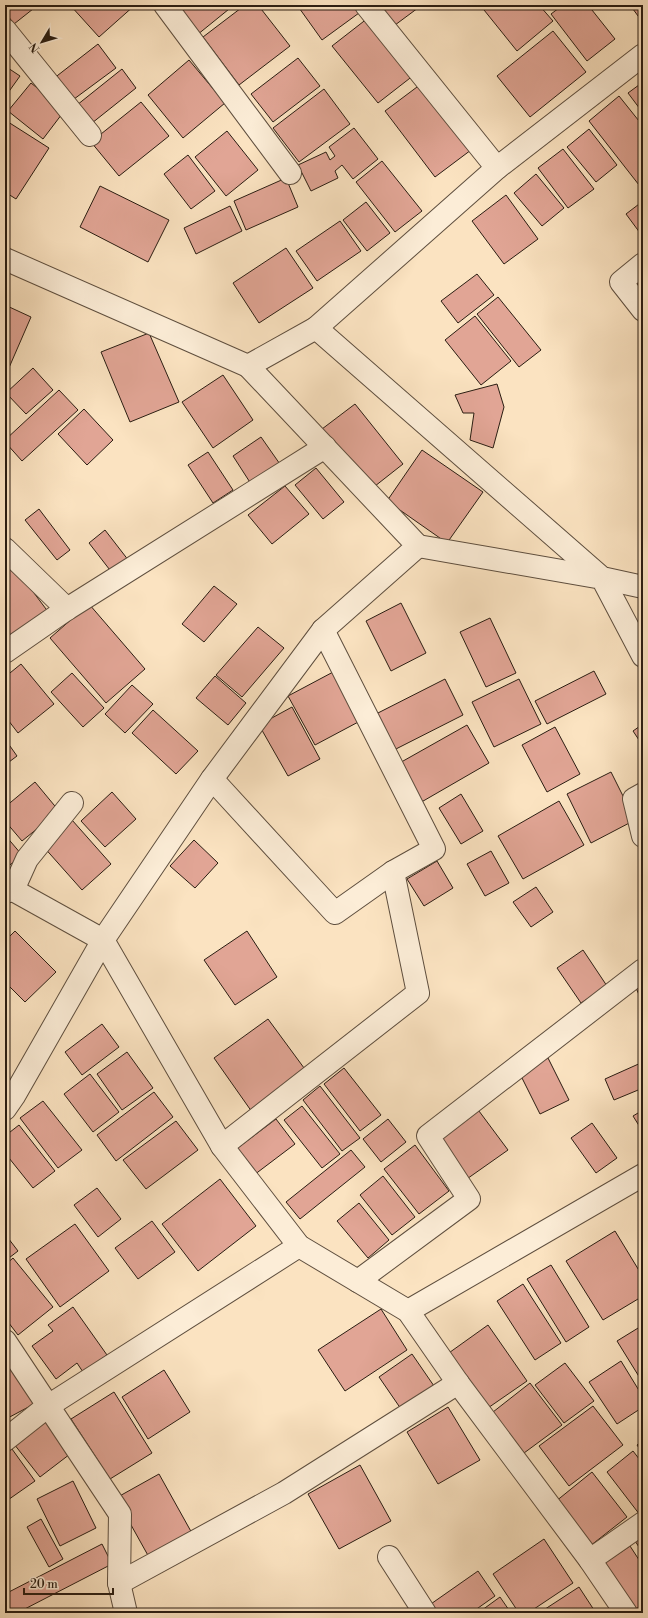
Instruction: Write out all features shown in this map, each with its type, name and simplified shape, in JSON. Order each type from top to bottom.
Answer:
[{"type":"street","points":[[165,5],[290,173]]},
{"type":"street","points":[[366,5],[497,168]]},
{"type":"street","points":[[5,30],[90,135]]},
{"type":"street","points":[[248,366],[316,328],[497,168],[643,55]]},
{"type":"street","points":[[5,259],[248,366],[418,546],[602,578],[643,587]]},
{"type":"street","points":[[643,264],[621,282],[643,310]]},
{"type":"street","points":[[316,328],[602,578],[643,656]]},
{"type":"street","points":[[5,652],[67,609],[325,447]]},
{"type":"street","points":[[5,1109],[14,1096],[103,940],[212,779],[323,630],[418,546]]},
{"type":"street","points":[[5,549],[67,609]]},
{"type":"street","points":[[212,779],[335,913],[393,872],[434,848],[323,630]]},
{"type":"street","points":[[643,794],[634,799],[643,836]]},
{"type":"street","points":[[72,803],[27,859],[9,891],[103,940],[222,1146],[299,1246],[408,1311],[458,1383],[590,1560],[626,1613]]},
{"type":"street","points":[[222,1146],[418,993],[393,872]]},
{"type":"street","points":[[358,1281],[469,1199],[428,1136],[643,970]]},
{"type":"street","points":[[408,1311],[643,1175]]},
{"type":"street","points":[[5,1440],[48,1406],[299,1246]]},
{"type":"street","points":[[5,1341],[120,1514],[120,1583],[126,1613]]},
{"type":"street","points":[[120,1583],[284,1493],[458,1383]]},
{"type":"street","points":[[590,1560],[643,1523]]},
{"type":"street","points":[[389,1558],[425,1613]]},
{"type":"building","points":[[5,5],[38,5],[14,24],[5,12]]},
{"type":"building","points":[[70,5],[135,5],[99,37]]},
{"type":"building","points":[[173,5],[234,5],[197,35]]},
{"type":"building","points":[[245,5],[258,5],[290,46],[239,85],[203,37]]},
{"type":"building","points":[[297,5],[354,5],[359,13],[322,40]]},
{"type":"building","points":[[374,5],[422,5],[391,28]]},
{"type":"building","points":[[480,5],[539,5],[553,21],[517,51]]},
{"type":"building","points":[[563,5],[588,5],[615,39],[587,61],[551,14]]},
{"type":"building","points":[[630,5],[643,5],[643,19],[641,20]]},
{"type":"building","points":[[368,18],[414,75],[378,103],[332,46]]},
{"type":"building","points":[[553,31],[586,72],[530,117],[497,76]]},
{"type":"building","points":[[98,44],[116,68],[70,102],[53,79]]},
{"type":"building","points":[[298,58],[320,86],[273,122],[251,94]]},
{"type":"building","points":[[189,60],[225,103],[183,138],[148,95]]},
{"type":"building","points":[[5,66],[20,76],[5,97]]},
{"type":"building","points":[[122,69],[136,88],[87,127],[72,109]]},
{"type":"building","points":[[643,82],[643,113],[628,93]]},
{"type":"building","points":[[31,83],[65,110],[43,139],[8,111]]},
{"type":"building","points":[[421,84],[471,150],[435,177],[385,111]]},
{"type":"building","points":[[324,89],[350,124],[299,162],[273,128]]},
{"type":"building","points":[[619,96],[643,126],[643,182],[639,185],[589,121]]},
{"type":"building","points":[[141,102],[169,136],[119,176],[91,142]]},
{"type":"building","points":[[5,120],[49,148],[16,199],[5,192]]},
{"type":"building","points":[[354,128],[378,159],[353,179],[342,165],[335,171],[338,178],[311,191],[298,165],[326,152],[330,160],[335,156],[329,147]]},
{"type":"building","points":[[589,129],[617,165],[596,182],[567,147]]},
{"type":"building","points":[[227,131],[258,170],[226,196],[195,157]]},
{"type":"building","points":[[563,149],[594,189],[568,208],[538,168]]},
{"type":"building","points":[[188,155],[215,191],[191,209],[164,174]]},
{"type":"building","points":[[382,161],[422,211],[395,232],[356,182]]},
{"type":"building","points":[[536,174],[564,208],[542,226],[514,193]]},
{"type":"building","points":[[286,178],[298,207],[246,230],[234,201]]},
{"type":"building","points":[[100,186],[169,220],[148,262],[80,227]]},
{"type":"building","points":[[506,195],[538,239],[504,264],[472,221]]},
{"type":"building","points":[[643,201],[643,237],[626,214]]},
{"type":"building","points":[[366,202],[390,233],[367,251],[343,220]]},
{"type":"building","points":[[230,206],[242,231],[196,254],[184,228]]},
{"type":"building","points":[[340,221],[361,251],[317,281],[296,251]]},
{"type":"building","points":[[286,248],[313,288],[259,323],[233,283]]},
{"type":"building","points":[[477,274],[494,295],[458,323],[441,301]]},
{"type":"building","points":[[498,297],[541,350],[519,367],[477,314]]},
{"type":"building","points":[[5,305],[31,317],[8,370],[5,369]]},
{"type":"building","points":[[475,316],[511,361],[481,385],[445,340]]},
{"type":"building","points":[[149,333],[179,402],[130,422],[101,352]]},
{"type":"building","points":[[33,368],[53,390],[26,414],[6,393]]},
{"type":"building","points":[[223,375],[253,420],[213,448],[182,402]]},
{"type":"building","points":[[497,384],[504,407],[493,448],[470,440],[474,413],[463,413],[455,395]]},
{"type":"building","points":[[59,390],[78,410],[22,461],[5,442],[5,440]]},
{"type":"building","points":[[355,404],[403,464],[370,490],[322,429]]},
{"type":"building","points":[[84,409],[113,440],[87,465],[58,434]]},
{"type":"building","points":[[261,437],[282,467],[253,487],[233,456]]},
{"type":"building","points":[[422,450],[483,492],[447,543],[387,501]]},
{"type":"building","points":[[208,452],[233,490],[213,503],[188,465]]},
{"type":"building","points":[[316,468],[344,502],[323,519],[295,485]]},
{"type":"building","points":[[285,486],[309,514],[272,544],[248,515]]},
{"type":"building","points":[[39,509],[70,550],[57,560],[25,520]]},
{"type":"building","points":[[105,530],[129,561],[113,574],[89,543]]},
{"type":"building","points":[[13,565],[49,613],[9,643],[5,638],[5,571]]},
{"type":"building","points":[[214,586],[237,604],[204,642],[182,624]]},
{"type":"building","points":[[401,603],[426,653],[391,671],[366,621]]},
{"type":"building","points":[[89,604],[145,669],[106,703],[50,638]]},
{"type":"building","points":[[490,618],[516,673],[486,687],[460,632]]},
{"type":"building","points":[[258,627],[284,648],[242,697],[216,675]]},
{"type":"building","points":[[21,664],[54,704],[18,733],[5,716],[5,677]]},
{"type":"building","points":[[335,671],[362,720],[315,745],[288,696]]},
{"type":"building","points":[[594,671],[606,694],[547,724],[535,701]]},
{"type":"building","points":[[72,673],[104,708],[83,727],[51,692]]},
{"type":"building","points":[[215,676],[246,703],[228,725],[196,698]]},
{"type":"building","points":[[445,679],[463,715],[390,752],[372,716]]},
{"type":"building","points":[[519,679],[541,724],[494,747],[472,702]]},
{"type":"building","points":[[132,685],[153,704],[125,733],[105,714]]},
{"type":"building","points":[[292,707],[320,759],[288,776],[259,725]]},
{"type":"building","points":[[153,710],[198,751],[176,774],[132,733]]},
{"type":"building","points":[[643,724],[643,746],[633,731]]},
{"type":"building","points":[[467,725],[489,763],[418,804],[396,765]]},
{"type":"building","points":[[555,727],[580,774],[547,792],[522,745]]},
{"type":"building","points":[[5,739],[17,756],[5,765]]},
{"type":"building","points":[[611,772],[635,820],[591,843],[567,794]]},
{"type":"building","points":[[35,782],[59,811],[22,841],[5,821],[5,807]]},
{"type":"building","points":[[112,792],[136,819],[105,847],[81,821]]},
{"type":"building","points":[[461,794],[483,831],[461,844],[439,808]]},
{"type":"building","points":[[559,801],[584,845],[523,879],[498,836]]},
{"type":"building","points":[[72,820],[111,864],[82,890],[42,845]]},
{"type":"building","points":[[5,835],[22,855],[5,869]]},
{"type":"building","points":[[194,840],[218,863],[195,888],[170,866]]},
{"type":"building","points":[[491,851],[509,883],[485,896],[467,864]]},
{"type":"building","points":[[437,861],[453,888],[424,906],[407,879]]},
{"type":"building","points":[[536,887],[553,912],[531,927],[513,902]]},
{"type":"building","points":[[15,931],[56,972],[25,1002],[5,982],[5,941]]},
{"type":"building","points":[[247,931],[277,977],[235,1005],[204,960]]},
{"type":"building","points":[[583,950],[607,986],[581,1003],[557,968]]},
{"type":"building","points":[[643,977],[643,1004],[633,981]]},
{"type":"building","points":[[268,1019],[307,1072],[252,1112],[214,1058]]},
{"type":"building","points":[[102,1024],[119,1047],[82,1075],[65,1052]]},
{"type":"building","points":[[127,1052],[153,1088],[122,1110],[97,1074]]},
{"type":"building","points":[[548,1058],[569,1100],[540,1114],[519,1072]]},
{"type":"building","points":[[643,1062],[643,1088],[614,1100],[605,1079]]},
{"type":"building","points":[[344,1068],[381,1115],[360,1131],[324,1084]]},
{"type":"building","points":[[90,1074],[119,1112],[93,1132],[64,1094]]},
{"type":"building","points":[[320,1086],[360,1138],[342,1151],[303,1100]]},
{"type":"building","points":[[154,1092],[173,1117],[116,1161],[97,1135]]},
{"type":"building","points":[[43,1101],[82,1150],[58,1168],[20,1118]]},
{"type":"building","points":[[302,1106],[340,1154],[322,1168],[284,1120]]},
{"type":"building","points":[[476,1107],[508,1150],[464,1181],[433,1139]]},
{"type":"building","points":[[643,1110],[643,1132],[633,1116]]},
{"type":"building","points":[[276,1119],[295,1144],[254,1175],[235,1150]]},
{"type":"building","points":[[388,1119],[406,1142],[381,1162],[363,1139]]},
{"type":"building","points":[[176,1121],[198,1150],[146,1189],[123,1160]]},
{"type":"building","points":[[592,1123],[617,1158],[596,1173],[571,1138]]},
{"type":"building","points":[[19,1125],[55,1171],[33,1188],[5,1153],[5,1136]]},
{"type":"building","points":[[415,1145],[449,1191],[419,1214],[384,1169]]},
{"type":"building","points":[[351,1150],[365,1167],[300,1219],[286,1202]]},
{"type":"building","points":[[383,1176],[415,1217],[392,1235],[360,1195]]},
{"type":"building","points":[[220,1179],[256,1226],[198,1271],[162,1224]]},
{"type":"building","points":[[97,1188],[121,1219],[98,1237],[74,1205]]},
{"type":"building","points":[[359,1203],[389,1240],[368,1258],[337,1221]]},
{"type":"building","points":[[152,1221],[175,1252],[138,1279],[115,1248]]},
{"type":"building","points":[[75,1224],[109,1271],[60,1307],[26,1259]]},
{"type":"building","points":[[615,1231],[643,1277],[643,1296],[603,1320],[566,1261]]},
{"type":"building","points":[[5,1234],[18,1251],[5,1261]]},
{"type":"building","points":[[13,1258],[53,1307],[18,1335],[5,1318],[5,1265]]},
{"type":"building","points":[[551,1265],[589,1327],[566,1342],[527,1279]]},
{"type":"building","points":[[523,1284],[561,1343],[535,1360],[497,1301]]},
{"type":"building","points":[[73,1307],[107,1355],[83,1372],[77,1363],[56,1379],[32,1346],[53,1331],[48,1325]]},
{"type":"building","points":[[381,1309],[407,1350],[345,1391],[318,1350]]},
{"type":"building","points":[[488,1325],[527,1381],[485,1410],[446,1355]]},
{"type":"building","points":[[643,1325],[643,1383],[617,1341]]},
{"type":"building","points":[[412,1354],[434,1386],[401,1409],[379,1377]]},
{"type":"building","points":[[621,1361],[643,1397],[643,1407],[617,1424],[589,1382]]},
{"type":"building","points":[[565,1363],[594,1401],[564,1423],[535,1385]]},
{"type":"building","points":[[14,1367],[34,1404],[6,1419],[5,1372]]},
{"type":"building","points":[[164,1370],[190,1412],[148,1439],[122,1397]]},
{"type":"building","points":[[530,1383],[562,1425],[524,1453],[493,1412]]},
{"type":"building","points":[[114,1392],[152,1453],[110,1479],[71,1419]]},
{"type":"building","points":[[593,1406],[623,1445],[569,1486],[539,1446]]},
{"type":"building","points":[[448,1407],[480,1460],[438,1484],[407,1432]]},
{"type":"building","points":[[48,1418],[74,1451],[40,1477],[14,1444]]},
{"type":"building","points":[[643,1440],[643,1454],[637,1445]]},
{"type":"building","points":[[12,1449],[35,1481],[5,1502],[5,1454]]},
{"type":"building","points":[[633,1451],[643,1464],[643,1513],[640,1515],[607,1472]]},
{"type":"building","points":[[360,1465],[391,1521],[339,1549],[308,1494]]},
{"type":"building","points":[[592,1472],[627,1517],[590,1546],[555,1502]]},
{"type":"building","points":[[159,1474],[193,1535],[150,1559],[116,1498]]},
{"type":"building","points":[[73,1481],[96,1528],[60,1546],[37,1499]]},
{"type":"building","points":[[41,1519],[63,1559],[49,1567],[27,1527]]},
{"type":"building","points":[[643,1536],[643,1553],[635,1541]]},
{"type":"building","points":[[544,1539],[573,1583],[528,1613],[519,1613],[493,1574]]},
{"type":"building","points":[[102,1544],[112,1564],[17,1613],[5,1613],[5,1594]]},
{"type":"building","points":[[630,1546],[643,1566],[643,1605],[634,1610],[603,1564]]},
{"type":"building","points":[[478,1571],[495,1596],[471,1613],[433,1613],[428,1606]]},
{"type":"building","points":[[579,1587],[596,1613],[539,1613]]},
{"type":"building","points":[[500,1597],[511,1613],[478,1613]]}]
